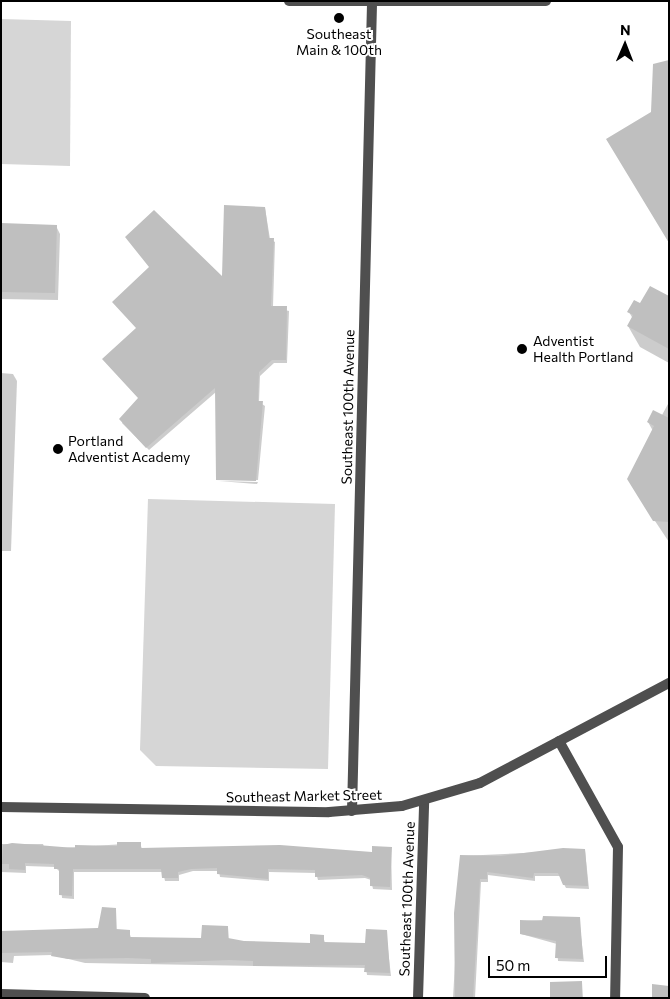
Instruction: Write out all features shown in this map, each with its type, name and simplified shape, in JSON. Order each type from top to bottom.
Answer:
[{"type":"street","points":[[289,1],[372,3],[546,1]]},
{"type":"street","name":"Southeast 100th Avenue","points":[[352,812],[372,3]]},
{"type":"street","name":"Southeast Market Street","points":[[1,807],[352,812],[424,802],[480,783],[669,682]]},
{"type":"street","points":[[559,741],[618,847],[615,998]]},
{"type":"street","name":"Southeast 100th Avenue","points":[[418,998],[424,802]]},
{"type":"street","points":[[1,994],[145,998]]},
{"type":"shaded area","points":[[1,19],[71,21],[70,166],[1,164]]},
{"type":"shaded area","points":[[148,499],[335,504],[328,769],[156,766],[140,750]]},
{"type":"building","points":[[669,60],[669,243],[606,139],[651,112],[653,64]]},
{"type":"building","points":[[224,205],[265,207],[269,238],[274,238],[271,306],[287,306],[286,360],[272,360],[259,372],[258,401],[263,401],[256,481],[216,480],[215,388],[146,448],[119,419],[138,398],[102,359],[136,328],[112,302],[149,267],[125,237],[154,210],[222,276]]},
{"type":"building","points":[[1,223],[57,225],[55,293],[1,292]]},
{"type":"building","points":[[650,286],[669,296],[669,349],[627,326],[633,315],[627,312],[634,300],[640,303]]},
{"type":"building","points":[[653,410],[669,418],[669,522],[653,521],[627,479],[654,426],[647,422]]},
{"type":"building","points":[[117,842],[141,842],[141,848],[280,845],[372,852],[372,846],[392,847],[390,887],[370,886],[370,878],[362,875],[315,877],[315,870],[268,869],[268,879],[217,874],[217,868],[191,869],[178,872],[178,878],[162,878],[161,869],[73,869],[72,896],[59,895],[59,869],[54,869],[54,864],[25,863],[25,870],[9,869],[9,864],[2,864],[3,845],[12,843],[75,848],[75,845],[117,846]]},
{"type":"building","points":[[563,848],[585,849],[588,886],[563,885],[558,873],[534,873],[533,878],[487,872],[487,879],[480,879],[473,998],[455,998],[454,913],[460,855],[501,856]]},
{"type":"building","points":[[102,907],[116,908],[116,929],[130,930],[130,937],[201,938],[202,925],[228,926],[228,938],[244,941],[310,943],[310,934],[324,935],[324,942],[365,943],[366,929],[387,930],[390,973],[364,972],[365,965],[253,966],[253,961],[229,960],[151,963],[151,959],[68,959],[51,956],[52,952],[1,953],[1,931],[98,928]]},
{"type":"building","points":[[543,916],[580,917],[583,959],[555,958],[556,941],[520,934],[520,920],[542,921]]},
{"type":"building","points":[[582,981],[582,998],[550,998],[550,982]]},
{"type":"building","points":[[652,984],[669,986],[669,998],[652,998]]},
{"type":"place","name":"Southeast Main & 100th","points":[[339,18]]},
{"type":"place","name":"Adventist Health Portland","points":[[522,349]]},
{"type":"place","name":"Portland Adventist Academy","points":[[58,449]]}]
